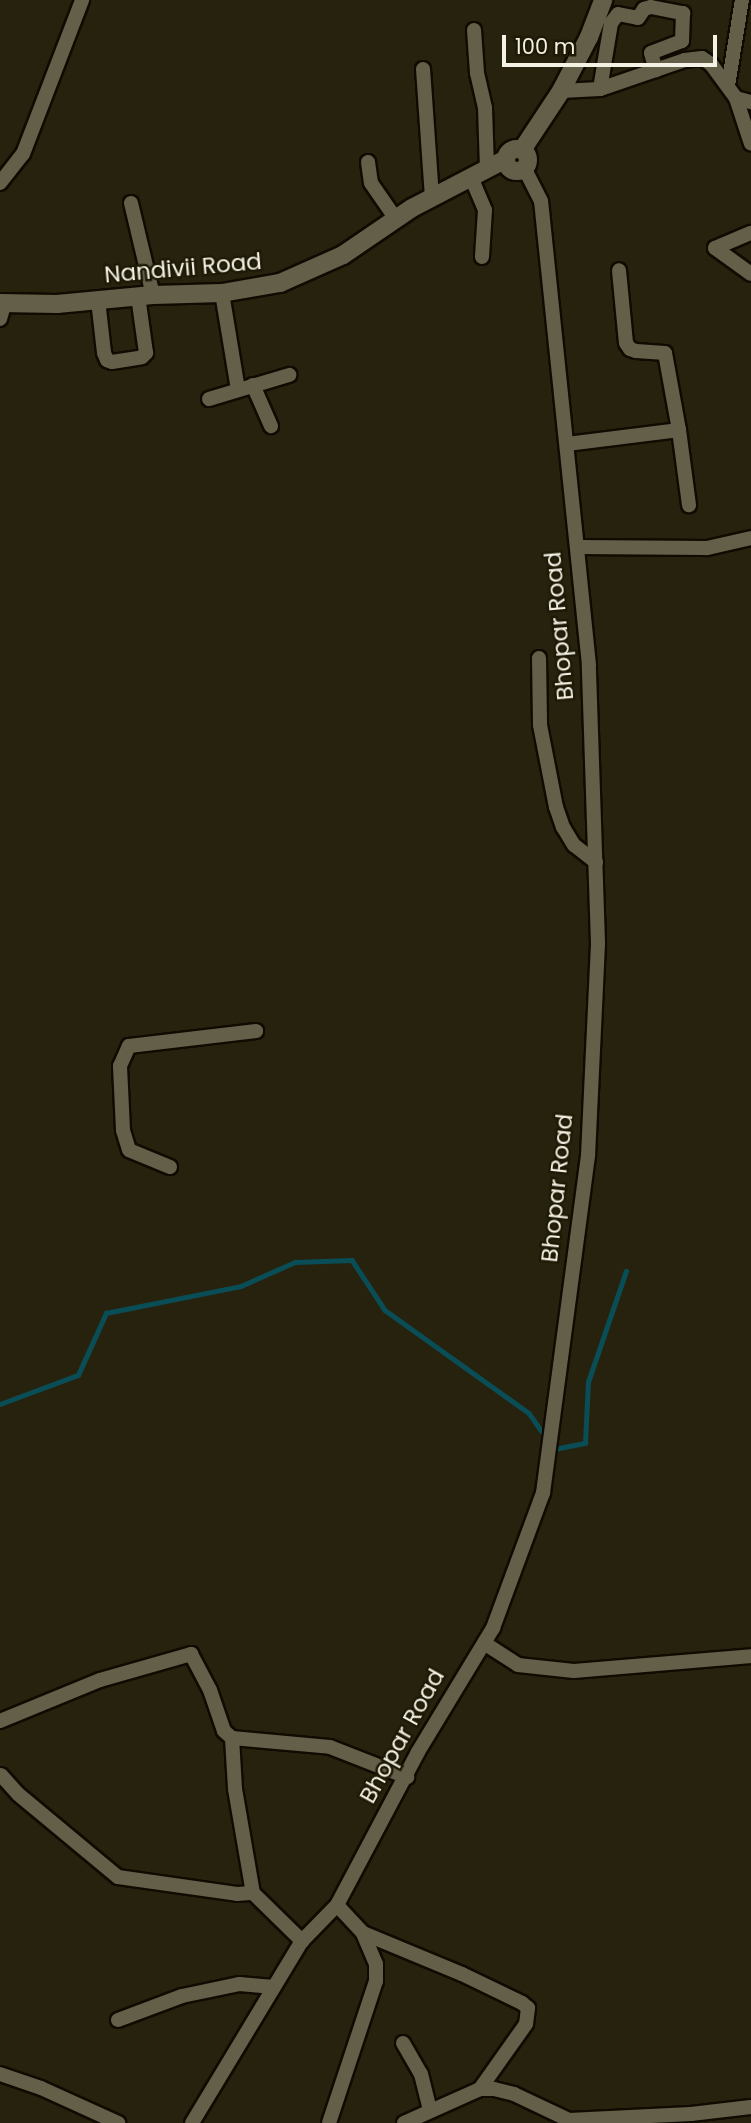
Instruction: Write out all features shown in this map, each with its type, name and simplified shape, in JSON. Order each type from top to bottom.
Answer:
[{"type":"street","points":[[0,183],[23,154],[82,0]]},
{"type":"street","points":[[732,92],[742,0]]},
{"type":"street","points":[[524,168],[528,158],[514,154],[561,92],[594,38],[600,1]]},
{"type":"street","points":[[600,89],[611,23],[618,14],[638,18],[644,9],[651,7],[683,13],[682,41],[651,53],[656,70]]},
{"type":"street","points":[[474,30],[477,73],[485,108],[487,167]]},
{"type":"street","points":[[561,92],[600,89],[685,60],[702,58],[711,64],[732,92],[751,144]]},
{"type":"street","points":[[423,69],[432,198]]},
{"type":"street","points":[[732,92],[751,102]]},
{"type":"street","name":"Nandivii Road","points":[[1,309],[146,296],[222,293],[280,284],[343,255],[396,219],[514,154]]},
{"type":"street","points":[[368,162],[371,183],[396,219]]},
{"type":"street","name":"Bhopar Road","points":[[192,2123],[302,1941],[337,1905],[418,1752],[493,1628],[543,1493],[588,1156],[598,943],[589,665],[578,547],[541,201],[524,168]]},
{"type":"street","points":[[471,177],[485,210],[482,257]]},
{"type":"street","points":[[97,300],[107,360],[112,362],[142,357],[146,353],[146,296],[131,202]]},
{"type":"street","points":[[751,233],[715,248],[751,274]]},
{"type":"street","points":[[619,270],[629,349],[666,353],[689,505]]},
{"type":"street","points":[[222,293],[238,390]]},
{"type":"street","points":[[209,399],[289,375]]},
{"type":"street","points":[[253,386],[271,426]]},
{"type":"street","points":[[567,444],[679,430]]},
{"type":"street","points":[[578,547],[707,548],[751,538]]},
{"type":"street","points":[[539,658],[540,725],[556,807],[563,827],[574,845],[596,862]]},
{"type":"street","points":[[170,1167],[129,1150],[123,1130],[120,1066],[129,1046],[256,1031]]},
{"type":"street","points":[[484,1643],[518,1665],[574,1671],[751,1656]]},
{"type":"street","points":[[0,1721],[100,1680],[191,1654],[210,1690],[224,1731],[232,1738],[262,1743],[330,1747],[407,1777]]},
{"type":"street","points":[[232,1738],[235,1789],[253,1893],[302,1941]]},
{"type":"street","points":[[1,1776],[38,1813],[118,1877],[237,1894],[253,1893]]},
{"type":"street","points":[[329,2123],[376,1981],[376,1964],[363,1933],[337,1905]]},
{"type":"street","points":[[363,1933],[462,1974],[528,2008],[526,2025],[480,2089]]},
{"type":"street","points":[[118,2020],[182,1996],[239,1984],[274,1987]]},
{"type":"street","points":[[403,2043],[422,2074],[430,2110]]},
{"type":"street","points":[[0,2074],[41,2088],[118,2123]]},
{"type":"street","points":[[404,2123],[480,2089],[514,2094],[569,2120],[731,2117],[751,2107]]},
{"type":"waterway","points":[[0,1404],[78,1375],[106,1313],[241,1286],[295,1262],[352,1260],[385,1310],[529,1413],[547,1439]]},
{"type":"waterway","points":[[552,1446],[554,1449],[585,1443],[588,1382],[626,1271]]}]
